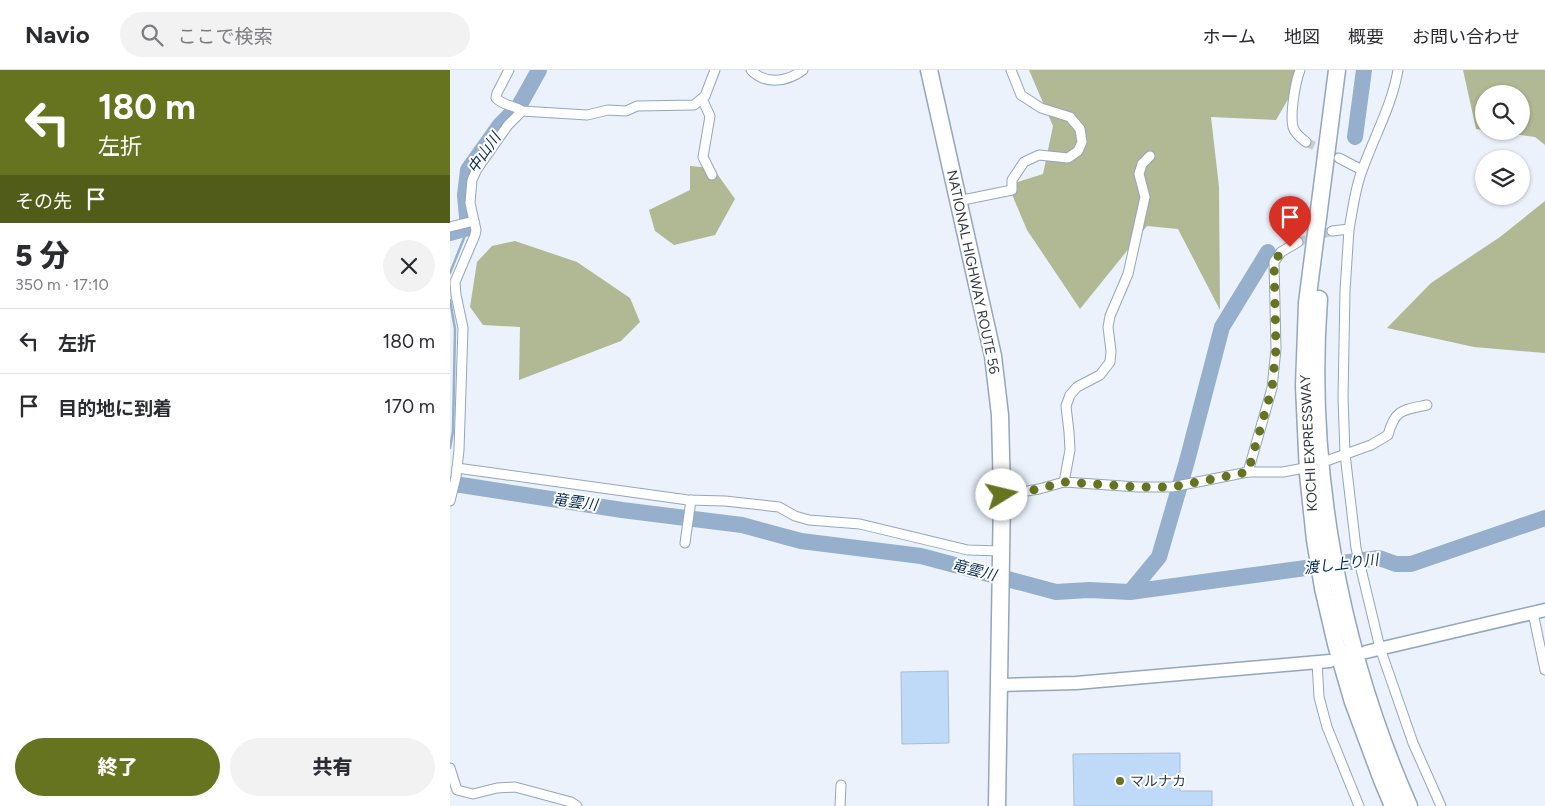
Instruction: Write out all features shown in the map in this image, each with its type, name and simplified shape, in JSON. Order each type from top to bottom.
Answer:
[{"type":"highway","name":"NATIONAL HIGHWAY ROUTE 56","points":[[929,70],[993,356],[1000,416],[1002,495],[997,806]]},
{"type":"highway","name":"KOCHI EXPRESSWAY","points":[[1337,70],[1318,305],[1317,385],[1322,540],[1331,588],[1336,644],[1353,702],[1393,806]]},
{"type":"highway","name":"KOCHI EXPRESSWAY","points":[[1331,588],[1351,641],[1368,698],[1395,774],[1409,806]]},
{"type":"street","points":[[509,70],[496,93],[496,98],[502,104],[516,106],[522,111],[587,115],[608,110],[626,111],[637,106],[694,105],[705,96],[715,70]]},
{"type":"street","points":[[751,70],[756,76],[766,81],[780,80],[803,70]]},
{"type":"street","points":[[958,202],[1012,190],[1012,180],[1024,162],[1039,155],[1068,158],[1078,151],[1082,142],[1080,128],[1070,117],[1041,108],[1021,95],[1011,70]]},
{"type":"street","points":[[1300,70],[1294,105],[1293,126],[1297,135],[1306,142]]},
{"type":"street","points":[[1398,70],[1386,114],[1362,170],[1349,229],[1343,387],[1345,454],[1356,548],[1380,648],[1413,743],[1441,806]]},
{"type":"street","points":[[702,99],[710,116],[702,157],[712,175]]},
{"type":"street","points":[[451,497],[460,450],[463,328],[455,282],[475,235],[469,222],[472,180],[477,169],[508,125],[522,111]]},
{"type":"street","points":[[1064,482],[1070,450],[1070,432],[1066,406],[1070,395],[1077,387],[1100,375],[1110,362],[1112,351],[1108,327],[1110,316],[1128,274],[1145,198],[1139,174],[1142,164],[1150,156]]},
{"type":"street","points":[[1339,158],[1362,170]]},
{"type":"street","points":[[450,227],[469,222]]},
{"type":"street","points":[[1332,231],[1349,229]]},
{"type":"street","points":[[1248,472],[1272,388],[1276,349],[1274,262],[1281,252],[1298,242]]},
{"type":"street","points":[[1329,460],[1372,445],[1388,434],[1392,420],[1403,410],[1426,405]]},
{"type":"street","points":[[1002,495],[1039,489],[1064,482],[1138,487],[1172,487],[1248,472],[1283,472],[1299,469]]},
{"type":"street","points":[[456,473],[691,500],[725,501],[779,507],[795,516],[809,520],[860,524],[1001,557]]},
{"type":"street","points":[[685,542],[691,500]]},
{"type":"street","points":[[1366,652],[1539,611],[1545,670]]},
{"type":"street","points":[[1000,684],[1076,683],[1324,662],[1320,697],[1327,727],[1359,806]]},
{"type":"street","points":[[450,768],[456,790],[473,794],[497,788],[515,787],[571,802],[577,806]]},
{"type":"street","points":[[840,806],[841,785]]},
{"type":"green space","points":[[1029,70],[1305,70],[1276,120],[1211,117],[1219,187],[1220,310],[1178,229],[1147,226],[1080,309],[1027,230],[1008,185],[1043,174],[1053,126]]},
{"type":"green space","points":[[1463,70],[1545,70],[1545,145],[1535,137],[1530,136],[1530,85],[1475,85],[1475,124]]},
{"type":"green space","points":[[690,166],[713,168],[735,199],[715,235],[674,245],[655,231],[649,210],[690,190]]},
{"type":"green space","points":[[1545,201],[1545,353],[1474,347],[1387,328],[1431,283],[1500,237]]},
{"type":"green space","points":[[515,241],[577,262],[630,298],[640,322],[621,341],[519,380],[520,327],[483,325],[470,307],[477,262],[492,246]]},
{"type":"building","points":[[948,671],[949,743],[902,744],[901,672]]},
{"type":"building","points":[[1180,753],[1180,791],[1212,791],[1212,806],[1074,806],[1073,754]]},
{"type":"waterway","name":"中山川","points":[[450,233],[468,228],[465,195],[468,170],[500,125],[519,106],[539,70]]},
{"type":"waterway","name":"竜雲川","points":[[1355,137],[1364,70]]},
{"type":"waterway","points":[[450,273],[468,228]]},
{"type":"waterway","name":"竜雲川","points":[[1130,592],[1159,557],[1187,461],[1222,327],[1268,252]]},
{"type":"waterway","points":[[450,300],[455,329],[453,431],[450,448]]},
{"type":"waterway","name":"竜雲川","points":[[450,485],[742,525],[801,541],[921,556],[1056,592],[1089,590],[1130,592],[1379,558],[1396,564],[1411,564],[1545,518]]},
{"type":"tunnel","points":[[1306,142],[1339,158]]},
{"type":"tunnel","points":[[1298,242],[1332,231]]},
{"type":"place","name":"マルナカ","points":[[1120,781]]},
{"type":"route","points":[[1002,495],[1039,489],[1064,482],[1138,487],[1172,487],[1248,472],[1272,388],[1276,349],[1274,262],[1281,252],[1290,247]]},
{"type":"water label","name":"渡し上り川","points":[[1341,564]]}]
